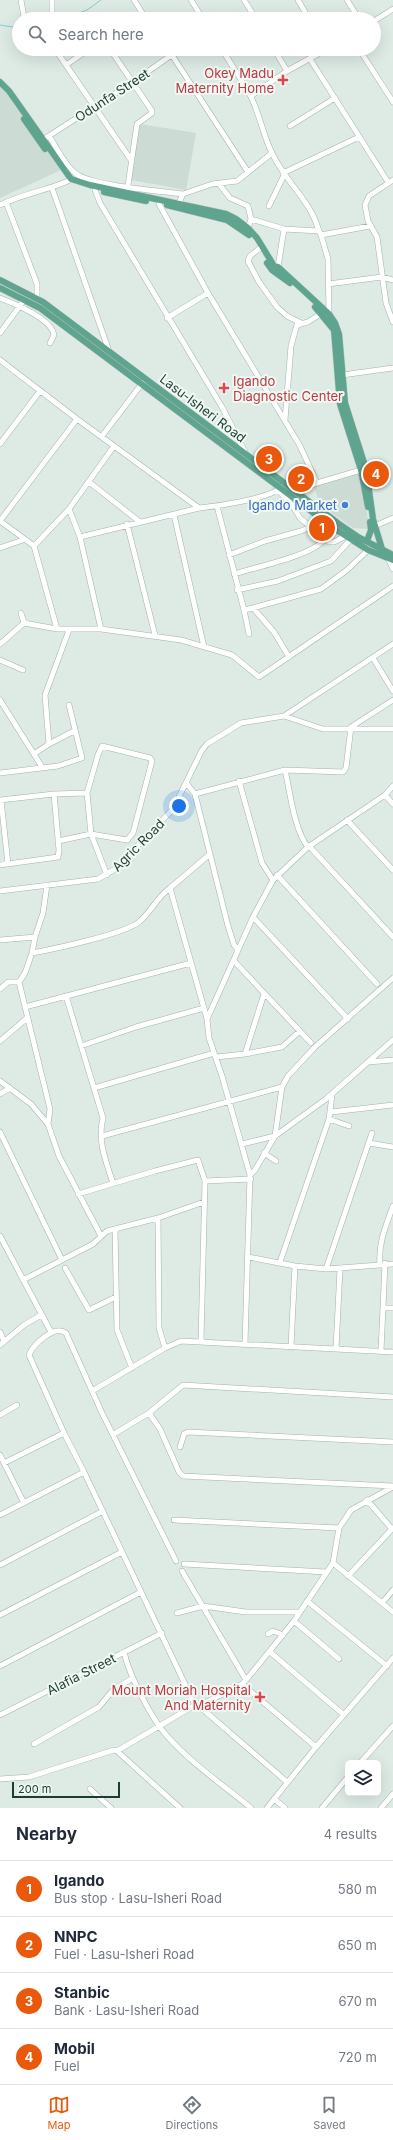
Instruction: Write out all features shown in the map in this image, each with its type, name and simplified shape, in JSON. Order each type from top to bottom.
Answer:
[{"type":"main road","points":[[0,82],[9,91],[46,138],[67,175],[74,181],[91,182],[127,190],[160,202],[179,203],[226,214],[236,219],[248,228],[257,238],[274,266],[278,266],[329,314],[335,323],[339,334],[345,403],[367,475],[375,526],[382,549]]},
{"type":"main road","points":[[0,88],[6,94],[68,181],[95,190],[160,202],[234,223],[247,233],[272,270],[293,285],[322,313],[334,330],[340,404],[361,470],[371,526],[371,535],[368,541]]},
{"type":"main road","name":"Lasu-Isheri Road","points":[[0,280],[37,298],[109,351],[144,381],[280,489],[368,550],[391,558]]},
{"type":"main road","name":"Lasu-Isheri Road","points":[[0,288],[25,299],[40,308],[246,454],[345,528],[382,549],[391,558]]},
{"type":"street","points":[[21,0],[23,12]]},
{"type":"street","points":[[52,0],[52,12]]},
{"type":"street","points":[[134,0],[142,12]]},
{"type":"street","points":[[191,0],[199,12]]},
{"type":"street","points":[[244,0],[252,12]]},
{"type":"street","points":[[298,0],[305,12]]},
{"type":"street","points":[[347,0],[355,12]]},
{"type":"street","points":[[381,18],[392,12]]},
{"type":"street","points":[[60,56],[131,160]]},
{"type":"street","points":[[66,65],[79,56]]},
{"type":"street","points":[[115,56],[152,111],[152,113],[137,124],[127,190],[183,194],[212,184],[234,182],[272,153]]},
{"type":"street","name":"Odunfa Street","points":[[46,138],[133,82],[169,56]]},
{"type":"street","points":[[173,56],[248,172]]},
{"type":"street","points":[[226,56],[251,96],[260,119],[265,138],[283,174],[303,198],[315,218],[328,259],[329,314]]},
{"type":"street","points":[[278,56],[287,71]]},
{"type":"street","points":[[251,96],[287,71],[315,56]]},
{"type":"street","points":[[363,56],[393,102]]},
{"type":"street","points":[[310,59],[359,137],[390,181],[369,196],[366,202],[370,226],[377,237],[386,302],[393,322]]},
{"type":"street","points":[[290,126],[335,98]]},
{"type":"street","points":[[269,206],[283,174],[359,137]]},
{"type":"street","points":[[0,205],[25,194],[52,188],[68,181]]},
{"type":"street","points":[[219,184],[230,198],[248,206],[251,219],[248,228]]},
{"type":"street","points":[[52,188],[109,351]]},
{"type":"street","points":[[95,190],[100,203],[167,318],[222,407],[246,454]]},
{"type":"street","points":[[164,192],[160,202],[208,293],[310,464],[317,483]]},
{"type":"street","points":[[179,203],[183,194]]},
{"type":"street","points":[[6,202],[37,284],[37,298]]},
{"type":"street","points":[[251,219],[284,229],[320,233],[370,226]]},
{"type":"street","points":[[278,266],[284,229]]},
{"type":"street","points":[[259,250],[250,256],[248,261],[259,282],[282,312],[302,323]]},
{"type":"street","points":[[328,284],[382,276],[393,280]]},
{"type":"street","points":[[167,318],[208,293]]},
{"type":"street","points":[[0,298],[20,305],[51,327],[54,335],[50,344]]},
{"type":"street","points":[[0,333],[25,299]]},
{"type":"street","points":[[285,420],[291,346],[296,328],[302,323],[308,322],[322,313]]},
{"type":"street","points":[[1,362],[199,508]]},
{"type":"street","points":[[342,375],[393,368]]},
{"type":"street","points":[[102,436],[144,381]]},
{"type":"street","points":[[0,444],[40,391]]},
{"type":"street","points":[[57,630],[34,546],[23,540],[0,521],[77,419]]},
{"type":"street","points":[[34,546],[69,509],[114,446]]},
{"type":"street","points":[[296,492],[317,483],[361,470]]},
{"type":"street","points":[[88,482],[140,522]]},
{"type":"street","points":[[80,537],[126,524],[199,508],[217,506],[280,489],[292,505],[296,514],[325,539],[334,542],[349,538]]},
{"type":"street","points":[[217,506],[228,555],[244,610],[249,634]]},
{"type":"street","points":[[69,509],[80,537],[100,629]]},
{"type":"street","points":[[174,514],[204,646]]},
{"type":"street","points":[[375,526],[393,518]]},
{"type":"street","points":[[126,524],[154,635]]},
{"type":"street","points":[[228,555],[265,541],[301,532],[310,527]]},
{"type":"street","points":[[237,590],[278,581],[331,561],[349,538]]},
{"type":"street","points":[[234,574],[302,554],[320,546],[325,539]]},
{"type":"street","points":[[0,548],[23,540]]},
{"type":"street","points":[[244,610],[321,589],[347,570],[368,550]]},
{"type":"street","points":[[391,558],[393,569]]},
{"type":"street","points":[[24,623],[57,630],[100,629],[154,635],[204,646],[232,654],[259,677],[393,586]]},
{"type":"street","points":[[253,608],[274,632],[289,657]]},
{"type":"street","points":[[21,613],[24,623]]},
{"type":"street","points":[[0,644],[24,623]]},
{"type":"street","points":[[49,744],[45,695],[69,630]]},
{"type":"street","points":[[284,716],[393,644]]},
{"type":"street","points":[[372,658],[393,691]]},
{"type":"street","points":[[0,660],[23,670]]},
{"type":"street","points":[[0,700],[42,767]]},
{"type":"street","points":[[195,794],[239,781],[285,770],[343,772],[346,768],[351,728],[393,700]]},
{"type":"street","points":[[0,773],[75,762],[82,758],[74,731],[69,705]]},
{"type":"street","name":"Agric Road","points":[[0,891],[98,879],[107,875],[115,869],[177,803],[202,750],[207,744],[246,721],[284,716],[318,728],[351,728],[359,730],[393,729]]},
{"type":"street","points":[[34,754],[74,731]]},
{"type":"street","points":[[58,840],[91,834],[127,840],[130,839],[152,762],[150,758],[102,746],[98,755],[87,792],[91,834],[107,875]]},
{"type":"street","points":[[285,770],[293,808],[304,842],[393,937]]},
{"type":"street","points":[[239,781],[262,863],[377,984]]},
{"type":"street","points":[[187,784],[195,794],[228,926],[234,945],[238,950]]},
{"type":"street","points":[[207,1020],[253,917],[275,878],[309,846],[385,795],[393,786]]},
{"type":"street","points":[[8,864],[1,800],[87,792]]},
{"type":"street","points":[[0,865],[56,858],[59,855],[54,794]]},
{"type":"street","points":[[385,795],[393,804]]},
{"type":"street","points":[[347,820],[393,870]]},
{"type":"street","points":[[32,953],[67,946],[134,925],[147,913],[162,893],[210,854]]},
{"type":"street","points":[[47,886],[43,913],[35,937],[32,953],[25,973],[19,982],[27,1018],[44,1076],[50,1109],[48,1124]]},
{"type":"street","points":[[170,888],[204,1008],[207,1020],[208,1038],[215,1055],[242,1144],[250,1177],[245,1344]]},
{"type":"street","points":[[253,917],[348,1019]]},
{"type":"street","points":[[0,940],[35,937]]},
{"type":"street","points":[[234,961],[311,1043]]},
{"type":"street","points":[[25,1007],[191,963]]},
{"type":"street","points":[[275,1136],[282,1087],[294,1068],[393,978]]},
{"type":"street","points":[[0,989],[8,982]]},
{"type":"street","points":[[0,983],[19,982]]},
{"type":"street","points":[[246,1054],[264,994]]},
{"type":"street","points":[[66,996],[103,1118],[102,1146],[113,1183]]},
{"type":"street","points":[[81,1046],[136,1027],[204,1008]]},
{"type":"street","points":[[0,1041],[27,1018]]},
{"type":"street","points":[[94,1088],[215,1055],[246,1054],[282,1047],[300,1032]]},
{"type":"street","points":[[205,1181],[250,1177],[275,1136],[332,1095],[393,1040]]},
{"type":"street","points":[[368,1062],[393,1060]]},
{"type":"street","points":[[0,1081],[31,1104],[48,1124],[59,1156],[101,1236]]},
{"type":"street","points":[[102,1136],[282,1087]]},
{"type":"street","points":[[0,1094],[10,1088]]},
{"type":"street","points":[[280,1262],[329,1119],[332,1095]]},
{"type":"street","points":[[331,1112],[393,1104]]},
{"type":"street","points":[[329,1119],[349,1126]]},
{"type":"street","points":[[0,1132],[62,1260]]},
{"type":"street","points":[[326,1269],[372,1133]]},
{"type":"street","points":[[242,1144],[275,1136]]},
{"type":"street","points":[[369,1143],[393,1147]]},
{"type":"street","points":[[264,1153],[276,1161]]},
{"type":"street","points":[[78,1194],[198,1160],[205,1181],[201,1341]]},
{"type":"street","points":[[23,1280],[93,1244],[101,1236],[115,1229],[158,1218],[204,1202]]},
{"type":"street","points":[[381,1351],[383,1264],[380,1250],[393,1206]]},
{"type":"street","points":[[158,1218],[158,1328],[165,1348]]},
{"type":"street","points":[[115,1229],[117,1334],[132,1368]]},
{"type":"street","points":[[0,1236],[51,1332]]},
{"type":"street","points":[[248,1257],[295,1266],[326,1269],[393,1264]]},
{"type":"street","points":[[291,1346],[295,1266]]},
{"type":"street","points":[[65,1268],[89,1310],[116,1296]]},
{"type":"street","points":[[336,1349],[340,1269]]},
{"type":"street","points":[[383,1308],[393,1308]]},
{"type":"street","points":[[0,1345],[24,1325],[41,1315]]},
{"type":"street","points":[[176,1561],[158,1522],[148,1508],[66,1333],[60,1330],[51,1332],[28,1355],[64,1433],[197,1706],[287,1782]]},
{"type":"street","points":[[0,1332],[4,1341]]},
{"type":"street","points":[[92,1391],[165,1348],[181,1341],[393,1352]]},
{"type":"street","points":[[114,1434],[149,1413],[183,1385],[393,1397]]},
{"type":"street","points":[[0,1415],[17,1405]]},
{"type":"street","points":[[149,1413],[160,1428],[179,1472],[183,1476],[393,1487]]},
{"type":"street","points":[[180,1447],[184,1434],[188,1432],[393,1442]]},
{"type":"street","points":[[4,1463],[64,1433]]},
{"type":"street","points":[[0,1455],[24,1503]]},
{"type":"street","points":[[0,1515],[84,1472]]},
{"type":"street","points":[[117,1752],[197,1706],[244,1682],[294,1621],[333,1563],[339,1528],[351,1510],[393,1487]]},
{"type":"street","points":[[348,1576],[392,1528],[367,1500]]},
{"type":"street","points":[[0,1565],[103,1512]]},
{"type":"street","points":[[174,1520],[339,1528]]},
{"type":"street","points":[[0,1615],[122,1552]]},
{"type":"street","points":[[333,1563],[393,1612]]},
{"type":"street","points":[[184,1564],[326,1572]]},
{"type":"street","points":[[182,1571],[244,1682],[316,1747]]},
{"type":"street","points":[[382,1603],[393,1590]]},
{"type":"street","points":[[0,1666],[142,1592]]},
{"type":"street","points":[[307,1601],[387,1666]]},
{"type":"street","points":[[177,1613],[202,1606],[246,1612],[300,1612]]},
{"type":"street","points":[[294,1621],[339,1659]]},
{"type":"street","points":[[268,1634],[273,1631],[283,1634]]},
{"type":"street","name":"Alafia Street","points":[[0,1715],[162,1633]]},
{"type":"street","points":[[124,1652],[133,1678],[161,1727],[175,1745],[251,1808]]},
{"type":"street","points":[[270,1652],[344,1715]]},
{"type":"street","points":[[267,1808],[316,1747],[393,1658]]},
{"type":"street","points":[[34,1744],[99,1708],[113,1690],[133,1678]]},
{"type":"street","points":[[363,1760],[393,1726]]},
{"type":"street","points":[[0,1779],[30,1777],[109,1751],[117,1752],[180,1808]]},
{"type":"street","points":[[322,1808],[345,1781]]},
{"type":"street","points":[[90,1789],[111,1808]]},
{"type":"street","points":[[381,1808],[393,1794]]},
{"type":"street","points":[[274,1799],[285,1808]]},
{"type":"shaded area","points":[[0,85],[34,129],[61,170],[0,198]]},
{"type":"shaded area","points":[[140,124],[196,133],[186,190],[131,180]]},
{"type":"shaded area","name":"Igando Market","points":[[361,471],[369,529],[353,528],[328,510],[319,500],[313,485]]},
{"type":"waterway","points":[[81,12],[87,10],[101,0]]},
{"type":"waterway","points":[[0,25],[12,27]]},
{"type":"place","name":"Okey Madu Maternity Home","points":[[283,80]]},
{"type":"place","name":"Igando Diagnostic Center","points":[[224,388]]},
{"type":"place","name":"Stanbic","points":[[269,459]]},
{"type":"place","name":"Mobil","points":[[376,474]]},
{"type":"place","name":"NNPC","points":[[301,479]]},
{"type":"place","name":"Igando Market","points":[[345,505]]},
{"type":"place","name":"Igando","points":[[322,528]]},
{"type":"place","name":"Mount Moriah Hospital And Maternity","points":[[260,1697]]}]
